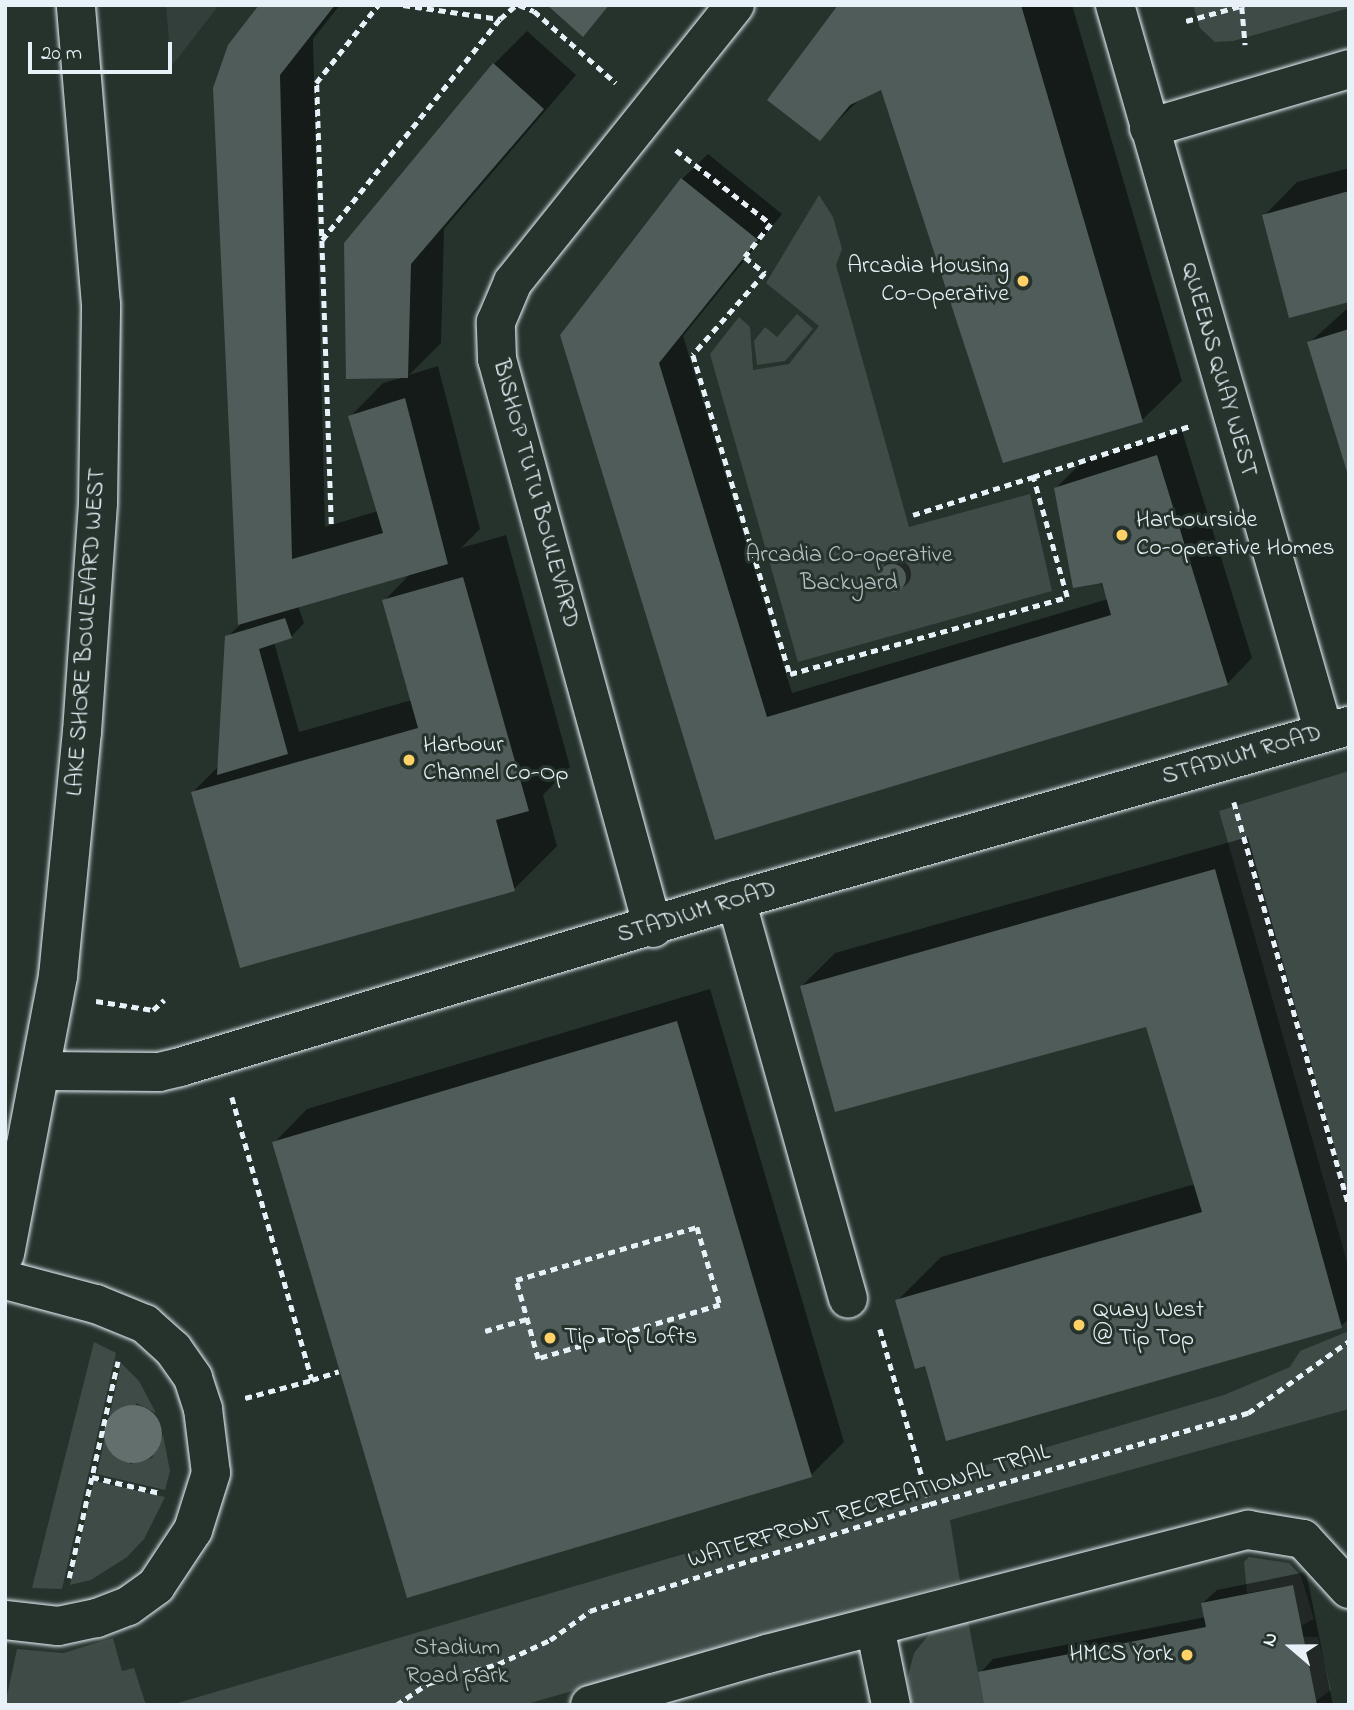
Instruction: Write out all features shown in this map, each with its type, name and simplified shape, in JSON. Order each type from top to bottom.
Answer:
[{"type":"main road","name":"LAKE SHORE BOULEVARD WEST","points":[[5,1254],[43,1071],[58,976],[82,732],[98,503],[101,305],[76,5]]},
{"type":"main road","name":"BISHOP TUTU BOULEVARD","points":[[653,928],[497,359],[496,322],[513,282],[735,5]]},
{"type":"main road","name":"QUEENS QUAY WEST","points":[[1115,5],[1149,128],[1336,729]]},
{"type":"main road","points":[[1149,128],[1349,69]]},
{"type":"main road","name":"STADIUM ROAD","points":[[43,1071],[159,1072],[180,1067],[653,928],[736,900],[1336,729]]},
{"type":"main road","points":[[736,900],[848,1299]]},
{"type":"main road","points":[[5,1280],[96,1304],[145,1324],[173,1349],[193,1378],[204,1409],[211,1473],[204,1504],[176,1558],[156,1586],[128,1606],[58,1626],[5,1620]]},
{"type":"main road","points":[[590,1705],[875,1627],[1248,1530],[1304,1539],[1349,1589]]},
{"type":"main road","points":[[875,1627],[891,1705]]},
{"type":"path","points":[[331,524],[316,83],[377,5]]},
{"type":"path","points":[[403,5],[500,19]]},
{"type":"path","points":[[321,240],[500,19],[518,5],[534,10],[639,125],[771,224],[745,257],[765,273],[693,355],[790,674],[1067,597],[1033,477]]},
{"type":"path","points":[[1186,21],[1243,6],[1245,45]]},
{"type":"path","points":[[913,515],[1190,426]]},
{"type":"path","points":[[1234,801],[1349,1206]]},
{"type":"path","points":[[153,1010],[164,1000]]},
{"type":"path","points":[[231,1093],[312,1380]]},
{"type":"path","points":[[697,1227],[720,1305],[538,1359],[527,1319],[516,1280],[697,1227]]},
{"type":"path","points":[[848,1299],[878,1319],[930,1504]]},
{"type":"path","points":[[58,1626],[92,1477],[100,1427],[130,1318]]},
{"type":"path","points":[[485,1331],[527,1319]]},
{"type":"path","name":"WATERFRONT RECREATIONAL TRAIL","points":[[396,1705],[429,1683],[478,1671],[550,1640],[590,1611],[930,1504],[1248,1413],[1349,1341]]},
{"type":"path","points":[[204,1409],[339,1371]]},
{"type":"path","points":[[92,1477],[204,1504]]},
{"type":"shaded area","points":[[166,5],[219,5],[171,67]]},
{"type":"shaded area","points":[[127,1405],[139,1405],[154,1413],[162,1428],[162,1440],[154,1455],[139,1463],[127,1463],[112,1455],[104,1440],[104,1428],[112,1413]]},
{"type":"green space","points":[[1193,5],[1349,5],[1349,8],[1233,41],[1215,42],[1200,28]]},
{"type":"green space","name":"Arcadia Co-operative Backyard","points":[[819,195],[833,217],[842,249],[836,265],[909,527],[1030,494],[1052,591],[798,662],[710,354],[739,317],[750,327],[753,370],[789,364],[819,326],[766,283]]},
{"type":"green space","points":[[797,314],[813,329],[785,361],[757,365],[754,341],[765,327],[777,337]]},
{"type":"green space","points":[[1349,771],[1349,1269],[1219,811]]},
{"type":"green space","name":"Stadium Road park","points":[[1349,1331],[1349,1409],[950,1520],[960,1581],[523,1705],[171,1705],[1224,1395],[1290,1367],[1300,1351]]},
{"type":"green space","points":[[94,1342],[116,1353],[62,1589],[32,1588]]},
{"type":"green space","points":[[121,1363],[139,1381],[156,1413],[136,1403],[130,1464],[152,1458],[163,1435],[170,1471],[165,1490],[97,1474]]},
{"type":"green space","points":[[94,1481],[165,1497],[144,1539],[127,1557],[91,1580],[70,1585]]},
{"type":"green space","points":[[1249,1557],[1289,1563],[1301,1576],[1314,1619],[1301,1626],[1293,1585],[1247,1593],[1244,1562]]},
{"type":"green space","points":[[968,1620],[984,1705],[912,1705],[907,1680],[914,1653],[930,1633]]},
{"type":"green space","points":[[1303,1637],[1318,1637],[1331,1690],[1316,1701]]},
{"type":"green space","points":[[113,1638],[122,1671],[134,1668],[146,1705],[5,1705],[17,1649],[63,1653]]},
{"type":"building","points":[[259,5],[335,5],[280,75],[292,559],[383,533],[348,416],[405,398],[448,564],[238,625],[213,88],[228,45]]},
{"type":"building","points":[[547,5],[609,5],[583,37]]},
{"type":"building","name":"Arcadia Housing Co-Operative","points":[[838,5],[1021,5],[1143,422],[1003,463],[881,90],[850,105],[820,141],[767,100]]},
{"type":"building","points":[[493,63],[544,109],[411,264],[408,378],[346,379],[344,243]]},
{"type":"building","name":"Harbourside Co-operative Homes","points":[[681,178],[758,240],[659,363],[767,717],[1111,615],[1102,583],[1073,588],[1054,488],[1157,455],[1228,685],[715,840],[560,335]]},
{"type":"building","points":[[1349,191],[1349,302],[1289,318],[1262,215]]},
{"type":"building","points":[[1349,329],[1349,475],[1348,475],[1307,342]]},
{"type":"building","points":[[892,564],[902,568],[906,578],[902,588],[892,592],[882,588],[878,578],[882,568]]},
{"type":"building","name":"Harbour Channel Co-Op","points":[[463,577],[529,811],[496,820],[515,891],[240,968],[191,792],[418,728],[382,600]]},
{"type":"building","points":[[285,618],[292,638],[259,649],[288,754],[217,775],[225,636]]},
{"type":"building","points":[[1215,869],[1342,1328],[946,1441],[925,1366],[915,1369],[895,1300],[1202,1212],[1146,1027],[835,1112],[800,986]]},
{"type":"building","name":"Tip Top Lofts","points":[[677,1021],[812,1477],[407,1598],[272,1142]]},
{"type":"building","name":"HMCS York","points":[[1293,1585],[1317,1705],[984,1705],[978,1672],[1206,1627],[1201,1603]]},
{"type":"place","name":"Arcadia Housing Co-Operative","points":[[1023,281]]},
{"type":"place","name":"Harbourside Co-operative Homes","points":[[1122,535]]},
{"type":"place","name":"Harbour Channel Co-Op","points":[[409,760]]},
{"type":"place","name":"Quay West @ Tip Top","points":[[1079,1325]]},
{"type":"place","name":"Tip Top Lofts","points":[[550,1338]]},
{"type":"place","name":"HMCS York","points":[[1187,1655]]}]
